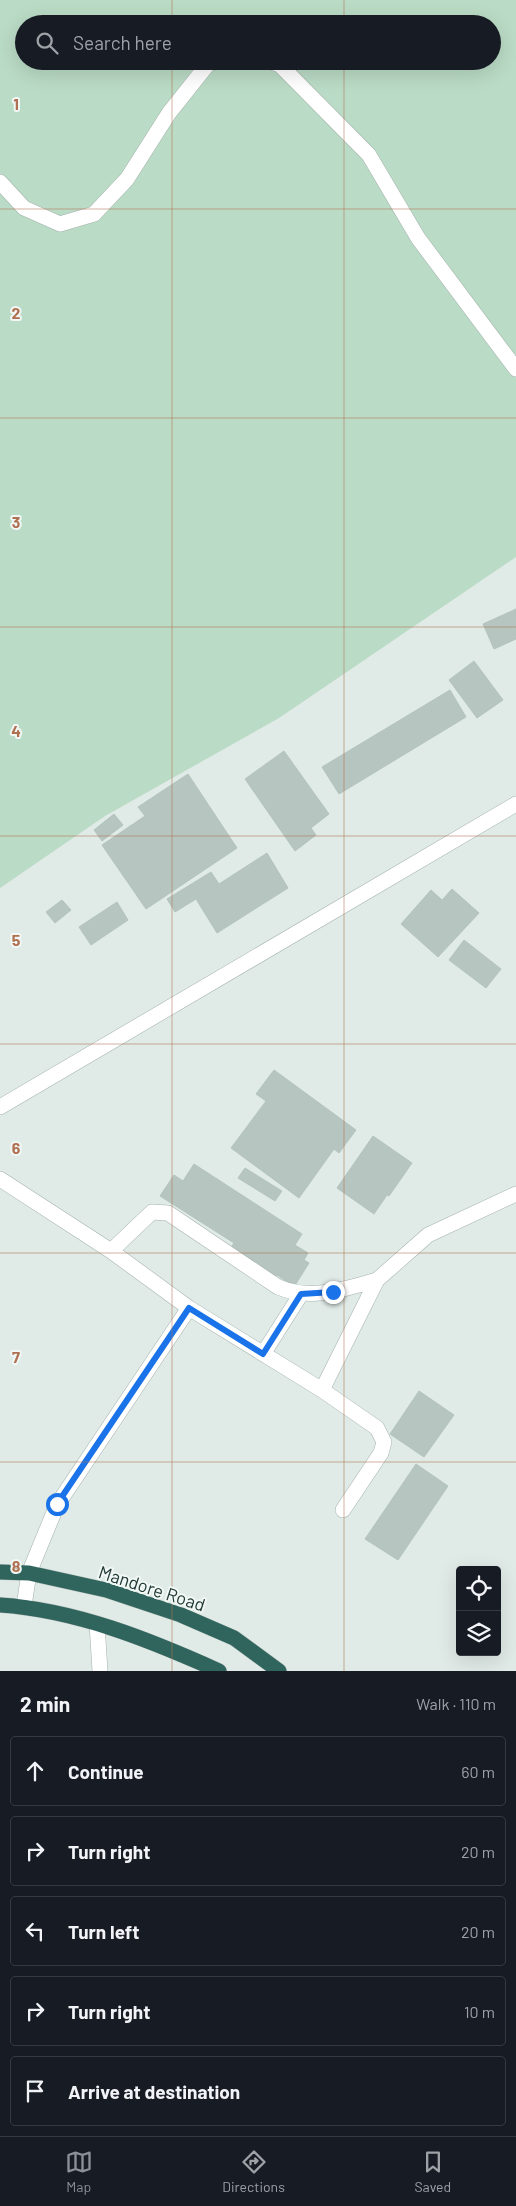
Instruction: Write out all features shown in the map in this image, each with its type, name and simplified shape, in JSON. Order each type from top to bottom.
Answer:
[{"type":"highway","name":"Mandore Road","points":[[0,1572],[29,1573],[106,1590],[181,1615],[234,1638],[279,1671]]},
{"type":"highway","points":[[0,1605],[24,1606],[97,1624],[166,1647],[219,1671]]},
{"type":"lane","points":[[0,182],[24,208],[60,224],[94,214],[127,178],[169,113],[203,70]]},
{"type":"lane","points":[[285,70],[370,155],[418,238],[516,369]]},
{"type":"lane","points":[[0,1107],[516,804]]},
{"type":"lane","points":[[0,1179],[110,1251],[189,1308],[322,1390],[377,1428],[384,1442],[381,1453],[343,1510]]},
{"type":"lane","points":[[322,1390],[377,1280],[428,1235],[516,1194]]},
{"type":"lane","points":[[110,1251],[152,1212],[168,1213],[278,1287],[301,1294],[333,1292],[377,1280]]},
{"type":"lane","points":[[263,1354],[301,1294]]},
{"type":"lane","points":[[24,1606],[29,1573],[57,1504],[189,1308]]},
{"type":"lane","points":[[97,1624],[100,1671]]},
{"type":"green space","points":[[0,0],[516,0],[516,557],[279,718],[105,816],[0,888]]},
{"type":"building","points":[[516,609],[516,639],[494,649],[483,624]]},
{"type":"building","points":[[474,661],[503,700],[477,718],[449,680]]},
{"type":"building","points":[[450,690],[466,717],[339,794],[322,767]]},
{"type":"building","points":[[284,751],[329,814],[311,828],[316,835],[295,851],[245,779]]},
{"type":"building","points":[[188,774],[237,848],[146,909],[102,845],[145,816],[138,807]]},
{"type":"building","points":[[114,814],[123,825],[102,841],[94,830]]},
{"type":"building","points":[[267,853],[288,888],[217,933],[196,899],[175,912],[167,899],[211,872],[219,884]]},
{"type":"building","points":[[452,889],[479,913],[438,957],[401,924],[431,890],[442,900]]},
{"type":"building","points":[[62,900],[71,910],[55,923],[46,912]]},
{"type":"building","points":[[117,902],[128,920],[91,945],[79,927]]},
{"type":"building","points":[[464,940],[501,969],[486,988],[449,960]]},
{"type":"building","points":[[274,1070],[356,1130],[339,1153],[334,1149],[299,1198],[231,1148],[266,1101],[256,1094]]},
{"type":"building","points":[[373,1136],[412,1163],[374,1214],[337,1188]]},
{"type":"building","points":[[194,1164],[302,1234],[295,1245],[308,1253],[304,1260],[309,1263],[294,1287],[277,1275],[272,1282],[227,1253],[234,1243],[160,1196],[174,1175],[183,1181]]},
{"type":"building","points":[[245,1168],[282,1191],[275,1201],[238,1178]]},
{"type":"building","points":[[419,1391],[454,1415],[424,1457],[390,1434]]},
{"type":"building","points":[[416,1464],[448,1486],[398,1560],[365,1539]]},
{"type":"route","points":[[57,1504],[189,1308],[263,1354],[301,1294],[333,1292]]}]
